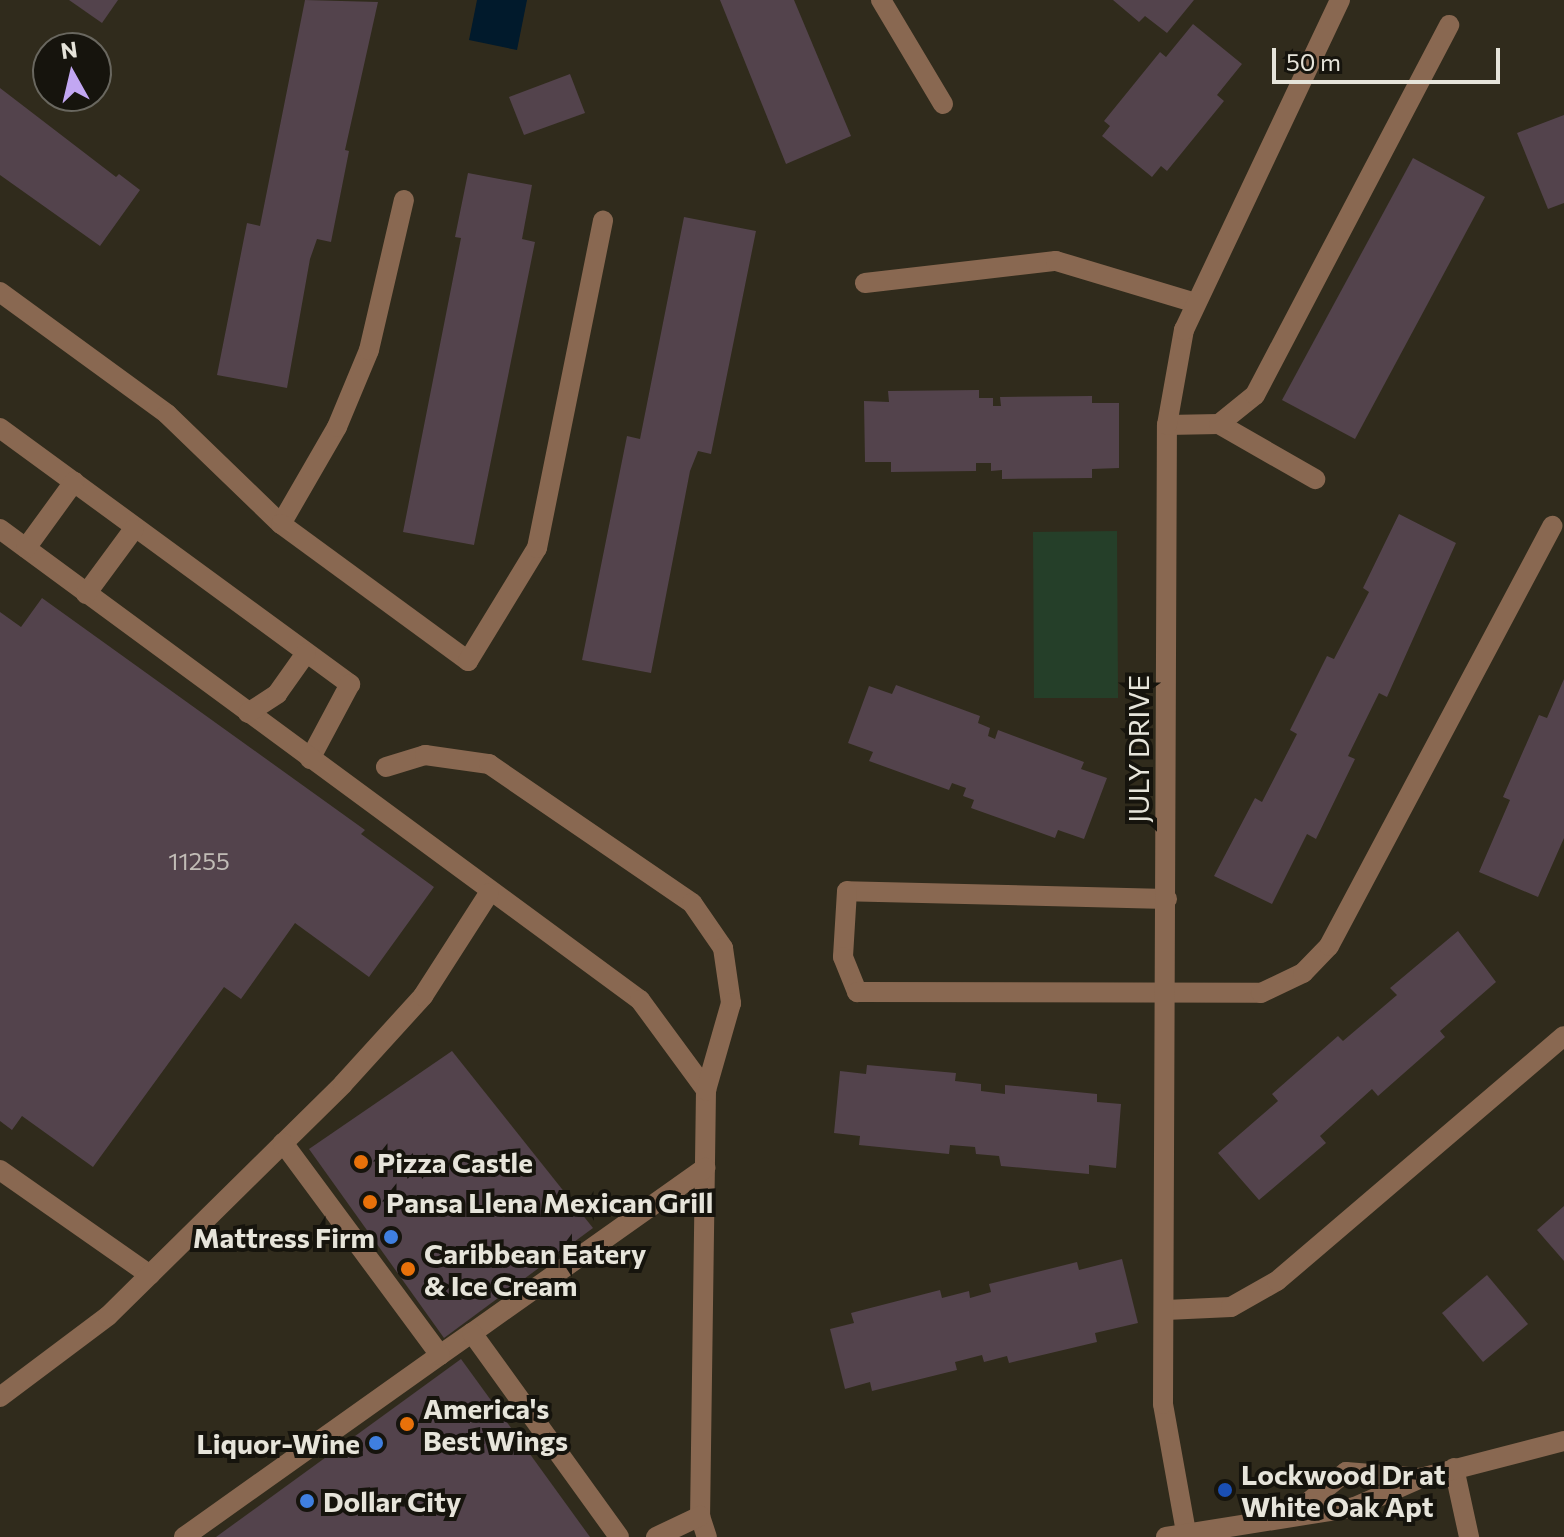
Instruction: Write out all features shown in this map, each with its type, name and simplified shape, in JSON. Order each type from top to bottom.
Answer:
[{"type":"street","points":[[881,0],[943,104]]},
{"type":"street","name":"JULY DRIVE","points":[[1176,1535],[1163,1404],[1166,1310],[1167,425],[1184,330],[1340,0]]},
{"type":"street","points":[[1219,424],[1255,395],[1449,25]]},
{"type":"street","points":[[281,524],[337,427],[369,350],[404,200]]},
{"type":"street","points":[[0,292],[167,414],[281,524],[468,661],[537,548],[603,221]]},
{"type":"street","points":[[865,283],[1056,261],[1196,303]]},
{"type":"street","points":[[1167,425],[1219,424],[1315,479]]},
{"type":"street","points":[[0,428],[134,529],[350,684],[310,759]]},
{"type":"street","points":[[26,548],[74,482]]},
{"type":"street","points":[[1167,899],[847,891],[843,957],[857,992],[1261,993],[1303,973],[1329,946],[1552,526]]},
{"type":"street","points":[[0,529],[489,893],[640,1000],[706,1090]]},
{"type":"street","points":[[86,594],[134,529]]},
{"type":"street","points":[[248,713],[277,694],[306,653]]},
{"type":"street","points":[[386,767],[425,755],[489,764],[692,903],[723,948],[731,1003],[706,1090],[700,1516],[707,1537]]},
{"type":"street","points":[[0,1397],[108,1316],[283,1143],[423,996],[489,893]]},
{"type":"street","points":[[1166,1310],[1231,1307],[1277,1281],[1564,1036]]},
{"type":"street","points":[[283,1143],[440,1355]]},
{"type":"street","points":[[184,1537],[705,1168]]},
{"type":"street","points":[[0,1170],[150,1275]]},
{"type":"street","points":[[472,1333],[619,1537]]},
{"type":"street","points":[[1176,1535],[1355,1507],[1421,1478],[1564,1441]]},
{"type":"street","points":[[1454,1468],[1469,1537]]},
{"type":"street","points":[[1292,1516],[1346,1472],[1421,1478]]},
{"type":"street","points":[[656,1537],[700,1516]]},
{"type":"green space","points":[[1117,531],[1118,698],[1034,698],[1033,532]]},
{"type":"water","points":[[477,0],[527,0],[517,50],[469,40]]},
{"type":"building","points":[[69,0],[118,0],[102,23]]},
{"type":"building","points":[[305,0],[378,2],[345,150],[349,151],[331,242],[317,239],[310,259],[287,388],[217,375],[247,223],[260,226]]},
{"type":"building","points":[[720,0],[794,0],[851,136],[786,164]]},
{"type":"building","points":[[1113,0],[1194,0],[1167,33],[1145,16],[1139,22]]},
{"type":"building","points":[[1193,24],[1242,64],[1217,95],[1224,101],[1167,171],[1161,166],[1152,177],[1102,136],[1110,126],[1104,121],[1160,52],[1166,57]]},
{"type":"building","points":[[570,74],[585,113],[524,135],[509,97]]},
{"type":"building","points":[[0,88],[116,177],[119,174],[140,190],[100,246],[0,175]]},
{"type":"building","points":[[1564,115],[1564,203],[1548,209],[1517,133]]},
{"type":"building","points":[[1413,158],[1485,197],[1355,439],[1282,400]]},
{"type":"building","points":[[468,173],[532,185],[522,239],[535,242],[474,545],[403,532],[461,238],[455,237]]},
{"type":"building","points":[[684,217],[756,231],[711,454],[698,451],[690,471],[651,673],[582,660],[627,436],[640,439]]},
{"type":"building","points":[[979,390],[979,398],[993,398],[993,406],[1001,406],[1000,397],[1092,396],[1092,403],[1119,403],[1119,468],[1092,469],[1092,478],[1002,479],[1002,470],[991,471],[991,463],[976,463],[976,471],[891,472],[891,462],[865,462],[864,401],[889,402],[888,391]]},
{"type":"building","points":[[1399,514],[1456,543],[1387,697],[1379,693],[1348,756],[1355,759],[1316,839],[1307,834],[1272,904],[1214,876],[1255,798],[1262,802],[1297,734],[1290,730],[1327,656],[1334,659],[1369,592],[1363,588]]},
{"type":"building","points":[[42,598],[365,830],[361,834],[434,887],[369,977],[295,923],[241,999],[224,987],[93,1167],[22,1116],[12,1130],[0,1121],[0,612],[21,627]]},
{"type":"building","points":[[1564,679],[1564,838],[1538,897],[1479,872],[1510,800],[1503,797],[1539,715],[1547,718]]},
{"type":"building","points":[[896,685],[980,716],[978,723],[990,728],[988,736],[995,739],[998,730],[1084,762],[1081,769],[1107,778],[1084,839],[1058,830],[1055,838],[971,808],[974,800],[963,796],[966,788],[952,783],[949,790],[869,761],[873,752],[848,743],[869,686],[892,694]]},
{"type":"building","points":[[1458,931],[1496,982],[1440,1031],[1445,1037],[1378,1096],[1372,1089],[1320,1136],[1326,1143],[1259,1200],[1218,1153],[1278,1101],[1272,1094],[1338,1036],[1343,1041],[1397,995],[1390,988]]},
{"type":"building","points":[[452,1051],[593,1228],[444,1338],[309,1149]]},
{"type":"building","points":[[867,1065],[956,1073],[955,1081],[981,1084],[981,1091],[1005,1094],[1005,1085],[1097,1094],[1097,1102],[1121,1104],[1116,1168],[1089,1165],[1089,1174],[1001,1166],[999,1156],[976,1154],[975,1147],[950,1145],[949,1154],[859,1145],[860,1136],[834,1133],[840,1071],[866,1074]]},
{"type":"building","points":[[1564,1206],[1564,1261],[1537,1230]]},
{"type":"building","points":[[1122,1259],[1138,1323],[1095,1333],[1097,1342],[1009,1363],[1007,1356],[984,1362],[982,1355],[955,1362],[957,1370],[872,1391],[870,1382],[845,1389],[830,1329],[854,1323],[851,1313],[940,1290],[942,1298],[969,1291],[970,1298],[991,1292],[989,1284],[1077,1262],[1079,1270]]},
{"type":"building","points":[[1487,1275],[1528,1324],[1483,1362],[1442,1313]]},
{"type":"building","points":[[461,1359],[590,1537],[216,1537]]},
{"type":"place","name":"Pizza Castle","points":[[361,1162]]},
{"type":"place","name":"Pansa Llena Mexican Grill","points":[[370,1202]]},
{"type":"place","name":"Mattress Firm","points":[[391,1237]]},
{"type":"place","name":"Caribbean Eatery & Ice Cream","points":[[408,1269]]},
{"type":"place","name":"America's Best Wings","points":[[407,1424]]},
{"type":"place","name":"Liquor-Wine","points":[[376,1443]]},
{"type":"place","name":"Lockwood Dr at White Oak Apt","points":[[1225,1490]]},
{"type":"place","name":"Dollar City","points":[[307,1501]]}]
